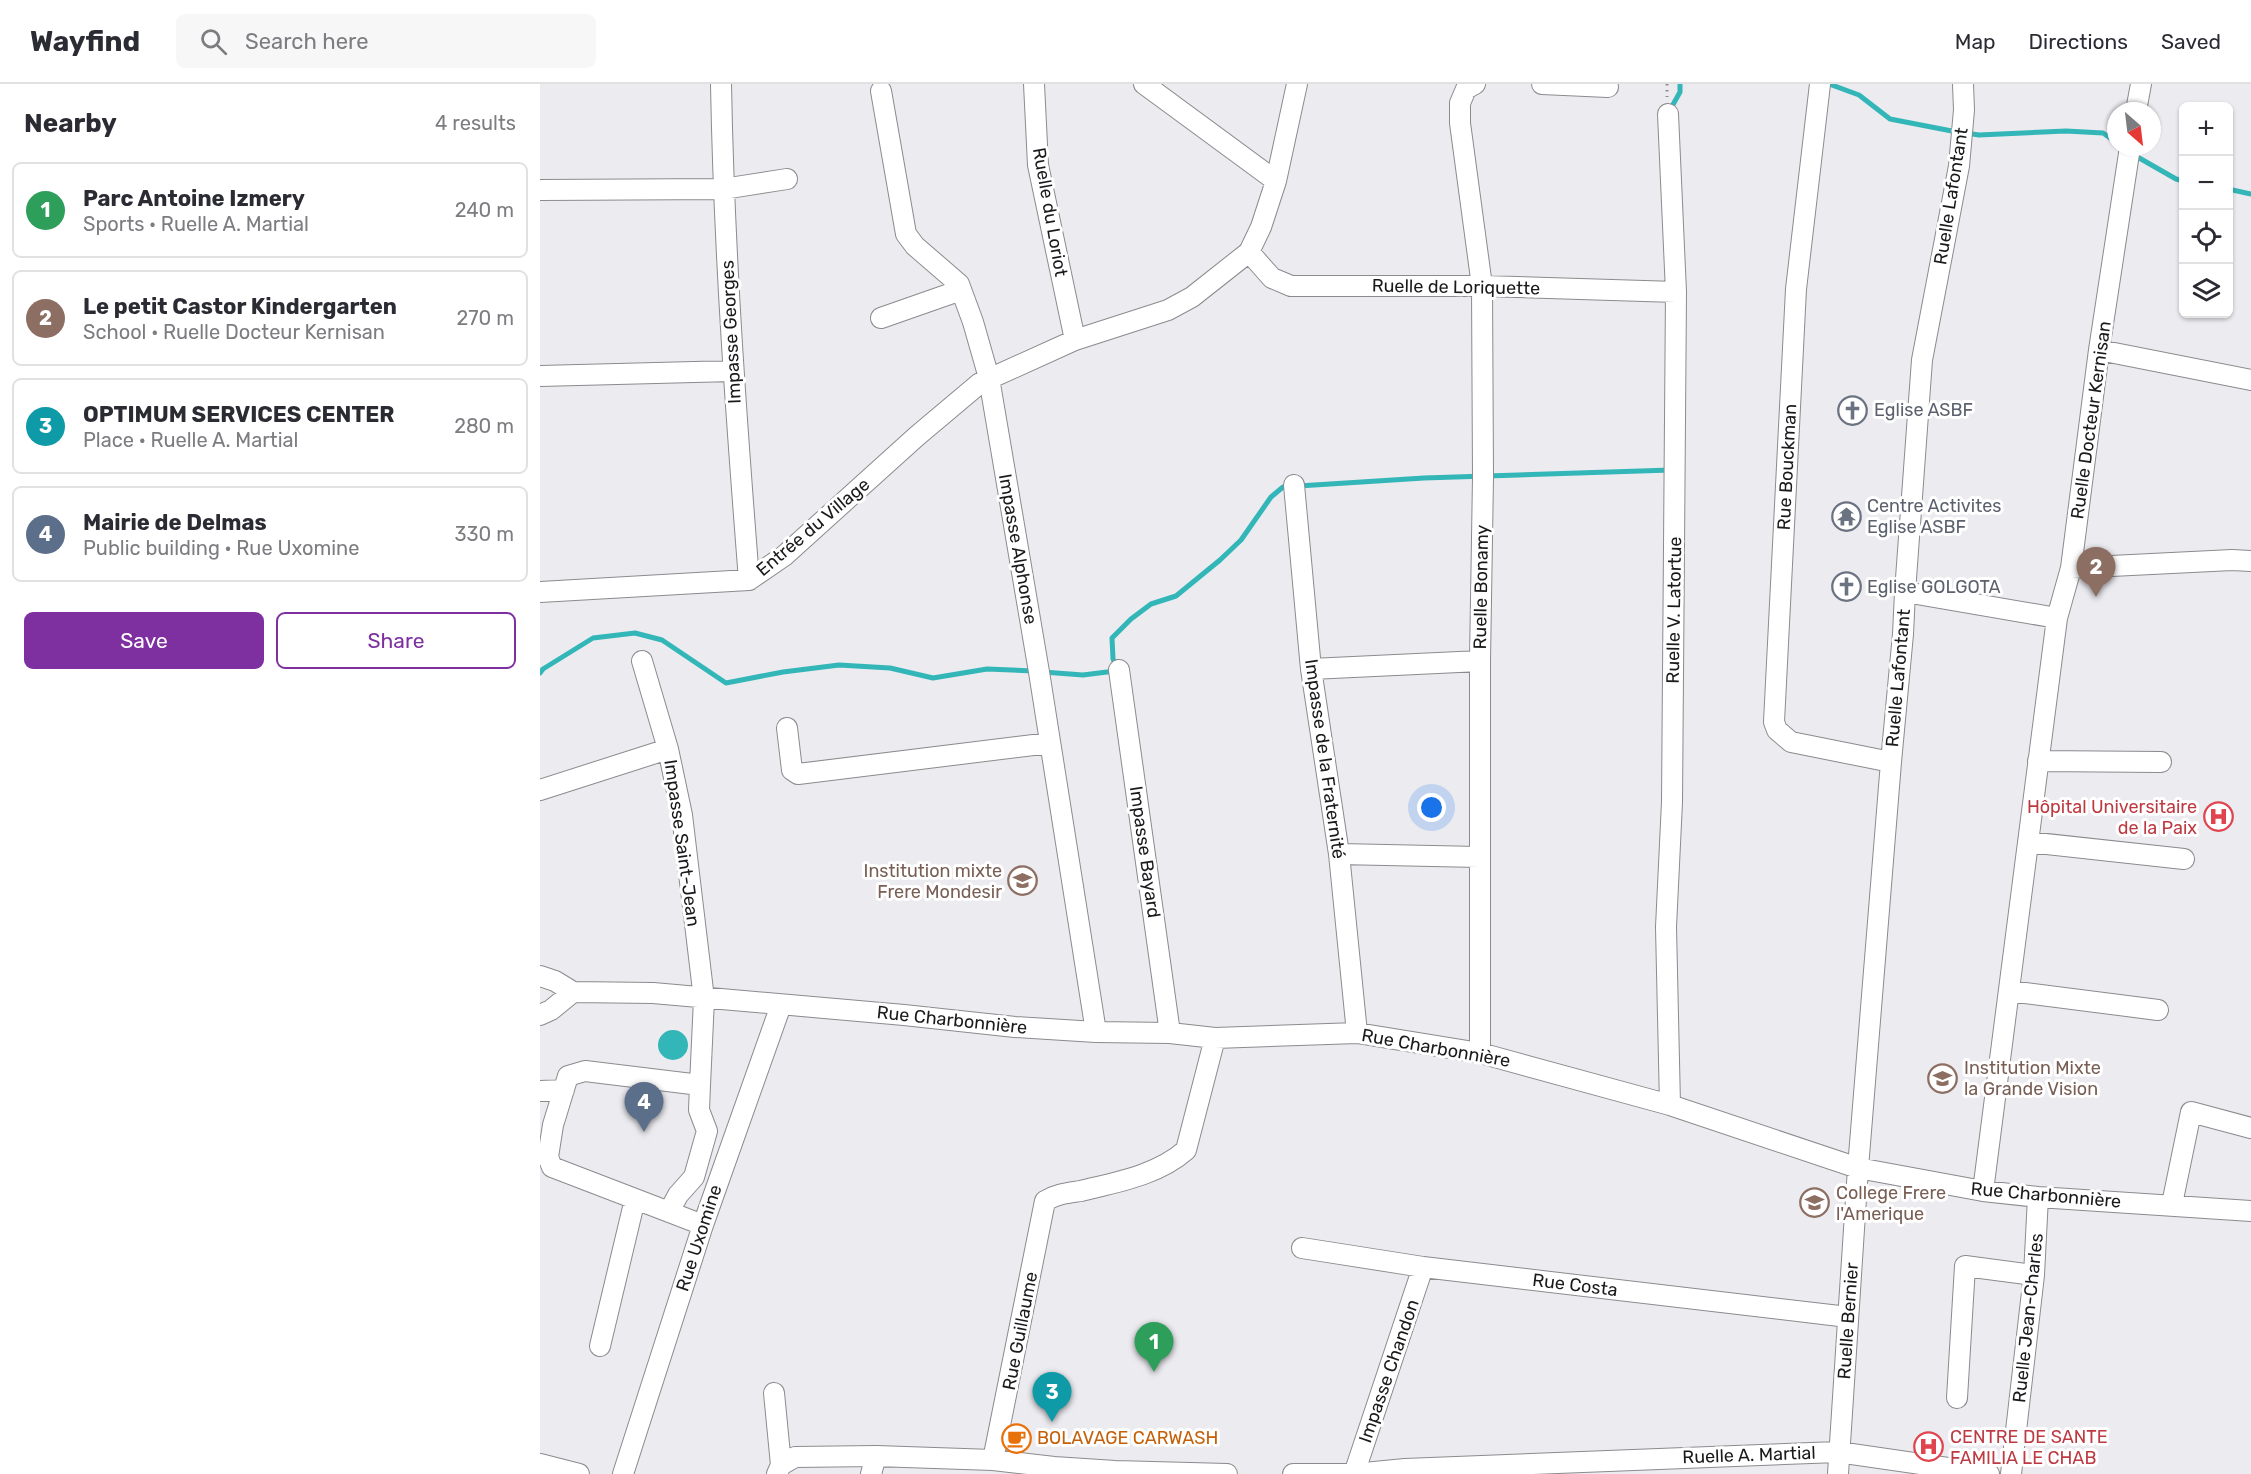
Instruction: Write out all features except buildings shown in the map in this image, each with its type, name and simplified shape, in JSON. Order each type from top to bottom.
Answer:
[{"type":"street","name":"Impasse Georges","points":[[721,84],[723,189],[748,580]]},
{"type":"street","name":"Ruelle du Loriot","points":[[1034,84],[1038,165],[1075,340]]},
{"type":"street","points":[[1144,84],[1276,181]]},
{"type":"street","points":[[1249,252],[1261,227],[1276,181],[1297,84]]},
{"type":"street","name":"Ruelle Bonamy","points":[[1475,84],[1466,89],[1460,104],[1460,123],[1482,286],[1480,1053]]},
{"type":"street","points":[[1542,84],[1608,87]]},
{"type":"street","name":"Ruelle Lafontant","points":[[1858,1168],[1891,762],[1904,634],[1922,360],[1959,166],[1964,110],[1963,84]]},
{"type":"street","points":[[2138,102],[2141,84]]},
{"type":"street","name":"Impasse Alphonse","points":[[881,91],[906,234],[915,246],[956,279],[973,322],[1050,743],[1096,1032]]},
{"type":"street","name":"Rue Bouckman","points":[[1819,93],[1796,289],[1774,722],[1777,730],[1791,742],[1891,762]]},
{"type":"street","name":"Ruelle V. Latortue","points":[[1668,114],[1676,292],[1672,790],[1666,927],[1670,1105]]},
{"type":"street","name":"Ruelle Docteur Kernisan","points":[[1983,1191],[2057,618],[2071,568],[2099,350],[2129,156]]},
{"type":"street","points":[[540,190],[723,189],[787,178]]},
{"type":"street","name":"Entrée du Village","points":[[540,592],[748,580],[784,556],[917,436],[985,381],[1075,340],[1168,310],[1192,297],[1249,252]]},
{"type":"street","name":"Ruelle de Loriquette","points":[[1249,252],[1272,278],[1291,286],[1482,286],[1676,292]]},
{"type":"street","points":[[882,318],[961,290]]},
{"type":"street","points":[[2099,350],[2251,380]]},
{"type":"street","points":[[540,375],[733,371]]},
{"type":"street","name":"Impasse de la Fraternité","points":[[1294,485],[1311,669],[1339,854],[1357,1033]]},
{"type":"street","points":[[2071,568],[2251,561]]},
{"type":"street","points":[[1905,592],[2057,618]]},
{"type":"street","points":[[642,661],[668,749]]},
{"type":"street","points":[[1311,669],[1480,661]]},
{"type":"street","name":"Impasse Bayard","points":[[1119,670],[1170,1033]]},
{"type":"street","points":[[787,728],[789,762],[792,770],[798,774],[1050,743]]},
{"type":"street","name":"Impasse Saint-Jean","points":[[540,790],[668,749],[682,815],[704,999],[699,1110],[707,1131],[694,1177],[678,1195],[669,1212]]},
{"type":"street","points":[[2038,762],[2161,762]]},
{"type":"street","points":[[2028,842],[2184,859]]},
{"type":"street","points":[[1339,854],[1479,857]]},
{"type":"street","points":[[540,976],[555,981],[573,992],[551,1010],[540,1015]]},
{"type":"street","points":[[2009,991],[2158,1010]]},
{"type":"street","name":"Rue Charbonnière","points":[[573,992],[653,993],[1015,1027],[1096,1032],[1170,1033],[1215,1038],[1357,1033],[1480,1053],[1670,1105],[1858,1168],[1983,1191],[2038,1197],[2172,1204],[2251,1211]]},
{"type":"street","name":"Rue Uxomine","points":[[623,1474],[703,1225],[781,1005]]},
{"type":"street","name":"Rue Guillaume","points":[[993,1460],[1045,1201],[1054,1195],[1080,1191],[1154,1171],[1175,1160],[1186,1150],[1215,1038]]},
{"type":"street","points":[[700,1085],[585,1071],[568,1076],[553,1125],[548,1157],[552,1167],[703,1225]]},
{"type":"street","points":[[540,1091],[564,1090]]},
{"type":"street","points":[[2172,1204],[2191,1112],[2251,1128]]},
{"type":"street","name":"Ruelle Bernier","points":[[1838,1474],[1858,1168]]},
{"type":"street","name":"Ruelle Jean-Charles","points":[[2011,1474],[2034,1275],[2038,1197]]},
{"type":"street","points":[[600,1346],[635,1199]]},
{"type":"street","name":"Rue Costa","points":[[1302,1248],[1423,1268],[1848,1317]]},
{"type":"street","points":[[1957,1398],[1965,1266],[2034,1275]]},
{"type":"street","name":"Impasse Chandon","points":[[1354,1474],[1423,1268]]},
{"type":"street","points":[[774,1393],[779,1469]]},
{"type":"street","name":"Ruelle A. Martial","points":[[1293,1474],[1641,1466],[1838,1452],[1989,1474]]},
{"type":"street","points":[[779,1469],[795,1457],[873,1465],[993,1460],[1053,1471],[1227,1474]]},
{"type":"street","points":[[540,1464],[579,1474]]},
{"type":"water","points":[[673,1030],[679,1031],[687,1039],[687,1051],[679,1059],[673,1060],[667,1059],[659,1051],[658,1045],[659,1039],[667,1031]]},
{"type":"waterway","points":[[1670,110],[1680,92],[1680,84]]},
{"type":"waterway","points":[[1829,84],[1859,95],[1890,119],[1957,132]]},
{"type":"waterway","points":[[1966,133],[1979,135],[2066,131],[2103,133],[2107,136]]},
{"type":"waterway","points":[[2136,156],[2179,180]]},
{"type":"waterway","points":[[2233,190],[2251,194]]},
{"type":"waterway","points":[[1117,666],[1113,659],[1112,638],[1131,619],[1151,604],[1176,596],[1220,560],[1241,540],[1271,497],[1283,487],[1424,478],[1671,470]]},
{"type":"waterway","points":[[540,673],[593,638],[635,633],[662,640],[726,683],[783,672],[839,665],[890,668],[933,678],[987,669],[1034,671]]},
{"type":"waterway","points":[[1043,672],[1083,675],[1115,671]]},
{"type":"place","name":"Eglise ASBF","points":[[1853,410]]},
{"type":"place","name":"Centre Activites Eglise ASBF","points":[[1846,516]]},
{"type":"place","name":"Eglise GOLGOTA","points":[[1846,587]]},
{"type":"place","name":"Le petit Castor Kindergarten","points":[[2096,597]]},
{"type":"place","name":"Hôpital Universitaire de la Paix","points":[[2218,817]]},
{"type":"place","name":"Institution mixte Frere Mondesir","points":[[1023,881]]},
{"type":"place","name":"Institution Mixte la Grande Vision","points":[[1943,1078]]},
{"type":"place","name":"Mairie de Delmas","points":[[644,1132]]},
{"type":"place","name":"College Frere l'Amerique","points":[[1815,1203]]},
{"type":"place","name":"Parc Antoine Izmery","points":[[1154,1372]]},
{"type":"place","name":"OPTIMUM SERVICES CENTER","points":[[1052,1422]]},
{"type":"place","name":"BOLAVAGE CARWASH","points":[[1016,1438]]},
{"type":"place","name":"CENTRE DE SANTE FAMILIA LE CHAB","points":[[1929,1447]]}]
